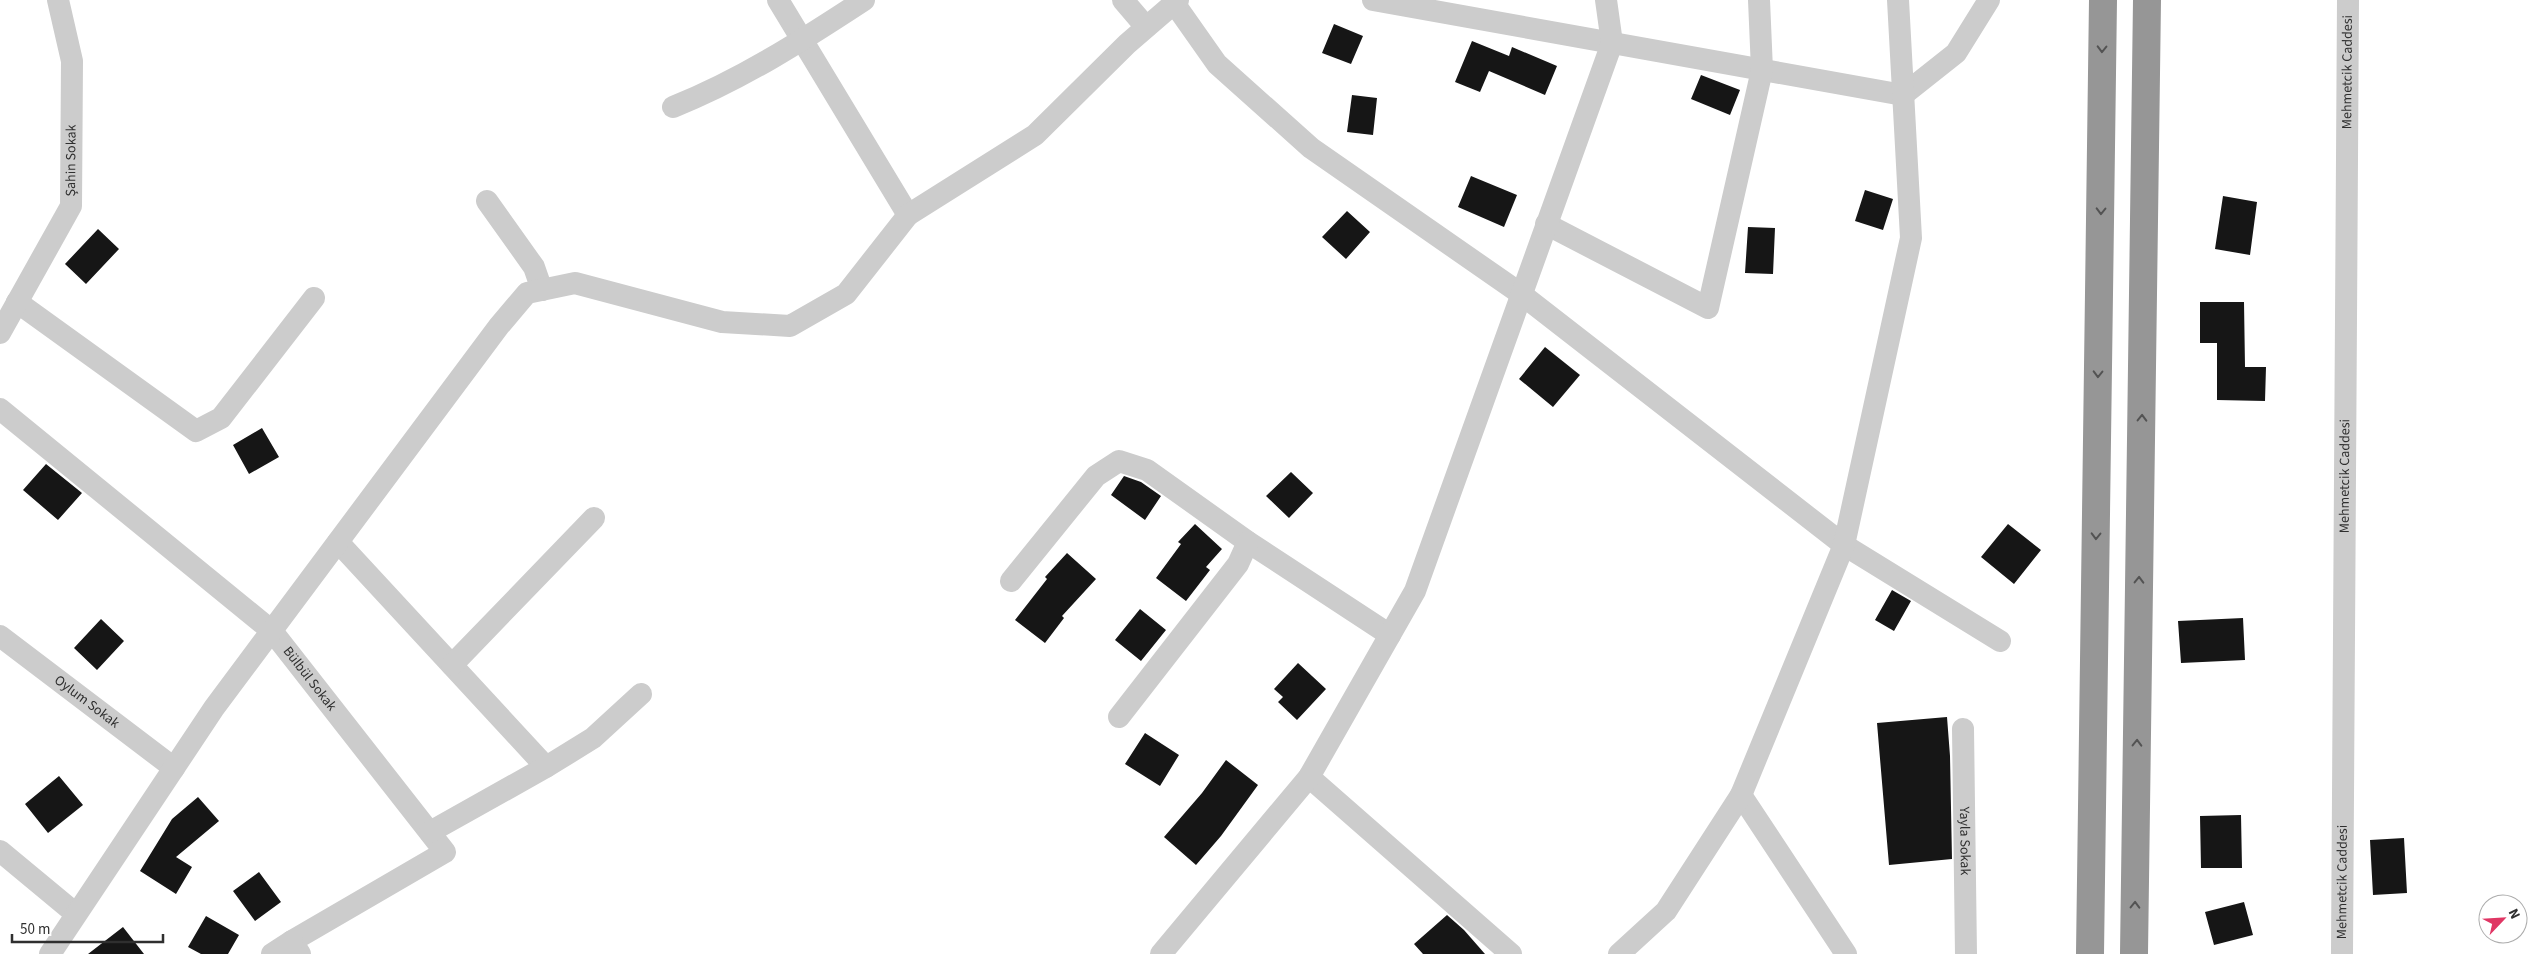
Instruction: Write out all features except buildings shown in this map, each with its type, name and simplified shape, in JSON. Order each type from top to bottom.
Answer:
[{"type":"highway","points":[[2090,954],[2103,0]]},
{"type":"highway","points":[[2134,954],[2147,0]]},
{"type":"street","name":"Şahin Sokak","points":[[0,333],[71,206],[72,61],[58,0]]},
{"type":"street","points":[[778,0],[908,215]]},
{"type":"street","points":[[673,107],[713,91],[803,40],[864,0]]},
{"type":"street","points":[[1123,0],[1146,27]]},
{"type":"street","points":[[1378,0],[1903,95],[1956,53],[1989,0]]},
{"type":"street","points":[[1162,954],[1309,777],[1415,591],[1612,43],[1606,0]]},
{"type":"street","points":[[1546,224],[1708,308],[1762,70],[1759,0]]},
{"type":"street","points":[[1619,954],[1666,911],[1741,795],[1844,545],[1911,238],[1898,0]]},
{"type":"street","name":"Mehmetcik Caddesi","points":[[2342,954],[2348,0]]},
{"type":"street","points":[[50,954],[214,708],[499,326],[526,293],[575,283],[722,322],[790,326],[846,294],[908,215],[1035,135],[1146,27],[1176,2],[1217,64],[1311,148],[1521,294],[1844,545],[2000,641]]},
{"type":"street","points":[[487,202],[534,267],[542,290]]},
{"type":"street","points":[[17,302],[196,431],[221,418],[314,298]]},
{"type":"street","name":"Bülbül Sokak","points":[[0,409],[272,631],[445,852],[296,948]]},
{"type":"street","points":[[1011,581],[1096,476],[1119,461],[1147,470],[1248,542],[1390,635]]},
{"type":"street","points":[[452,665],[594,518]]},
{"type":"street","points":[[338,542],[546,767]]},
{"type":"street","points":[[1119,717],[1238,564],[1248,542]]},
{"type":"street","name":"Oylum Sokak","points":[[0,636],[174,768]]},
{"type":"street","points":[[430,832],[546,767],[593,738],[641,694]]},
{"type":"street","name":"Yayla Sokak","points":[[1963,729],[1966,954]]},
{"type":"street","points":[[1309,777],[1511,954]]},
{"type":"street","points":[[1741,795],[1846,954]]},
{"type":"street","points":[[0,851],[76,914]]},
{"type":"street","points":[[272,954],[296,948]]}]
